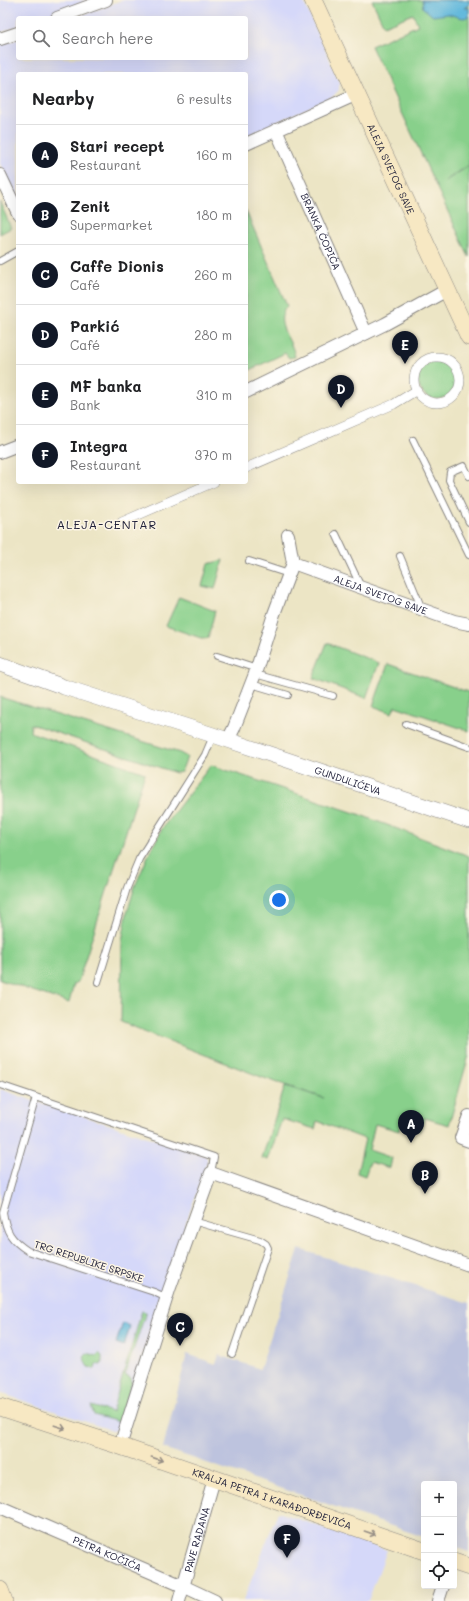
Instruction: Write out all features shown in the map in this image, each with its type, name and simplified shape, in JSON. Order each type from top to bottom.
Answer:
[{"type":"main road","name":"ALEJA SVETOG SAVE","points":[[313,0],[469,338]]},
{"type":"main road","name":"KRALJA PETRA I KARAĐORĐEVIĆA","points":[[0,1407],[120,1446],[421,1551]]},
{"type":"main road","points":[[0,1418],[23,1415]]},
{"type":"main road","points":[[457,1563],[469,1567]]},
{"type":"main road","points":[[0,1590],[4,1601]]},
{"type":"street","points":[[62,16],[98,1]]},
{"type":"street","points":[[0,39],[16,34]]},
{"type":"street","points":[[248,143],[357,94]]},
{"type":"street","name":"BRANKA ĆOPIĆA","points":[[276,130],[366,333]]},
{"type":"street","points":[[0,175],[16,209]]},
{"type":"street","points":[[248,391],[366,333],[448,290]]},
{"type":"street","points":[[430,358],[445,358],[452,362],[457,368],[460,383],[458,390],[448,400],[441,403],[427,401],[417,390],[415,375],[423,362],[430,358]]},
{"type":"street","points":[[248,467],[394,404],[417,390]]},
{"type":"street","points":[[0,452],[16,446]]},
{"type":"street","points":[[122,522],[209,484]]},
{"type":"street","points":[[228,740],[255,676],[274,614],[291,568],[288,535]]},
{"type":"street","name":"ALEJA SVETOG SAVE","points":[[291,568],[361,587],[454,621],[469,624]]},
{"type":"street","name":"GUNDULIĆEVA","points":[[0,664],[64,687],[213,734],[469,821]]},
{"type":"street","points":[[465,1139],[469,1116]]},
{"type":"street","points":[[120,1446],[167,1298],[193,1220],[211,1173],[469,1265]]},
{"type":"street","name":"PAVE RADANA","points":[[179,1601],[214,1479]]},
{"type":"street","name":"PETRA KOČIĆA","points":[[0,1507],[184,1586],[215,1601]]},
{"type":"street","points":[[438,1601],[442,1589]]},
{"type":"lane","points":[[0,261],[16,252]]},
{"type":"lane","points":[[413,440],[469,555]]},
{"type":"lane","points":[[469,476],[464,466],[450,472],[449,480],[469,522]]},
{"type":"lane","points":[[336,534],[361,587]]},
{"type":"lane","points":[[400,556],[422,609]]},
{"type":"lane","points":[[249,561],[291,568]]},
{"type":"lane","points":[[218,656],[288,695]]},
{"type":"lane","points":[[255,676],[333,696]]},
{"type":"lane","points":[[406,724],[469,748]]},
{"type":"lane","points":[[98,982],[127,888],[139,859],[205,754],[213,734]]},
{"type":"lane","points":[[0,1085],[214,1157],[211,1173]]},
{"type":"lane","name":"TRG REPUBLIKE SRPSKE","points":[[36,1097],[3,1212],[5,1225],[9,1234],[15,1243],[28,1251],[167,1298]]},
{"type":"lane","points":[[193,1220],[260,1240],[266,1244],[268,1248],[232,1354]]},
{"type":"shaded area","points":[[0,0],[89,0],[45,16],[16,16],[16,27],[0,33]]},
{"type":"shaded area","points":[[122,0],[303,0],[339,80],[339,90],[332,97],[248,135],[248,72],[16,72],[16,198],[0,164],[0,45],[16,40],[16,60],[248,60],[248,16],[79,16]]},
{"type":"shaded area","points":[[0,1089],[206,1156],[207,1158],[207,1162],[166,1281],[135,1381],[120,1421],[116,1430],[114,1431],[0,1393]]},
{"type":"shaded area","points":[[299,1249],[469,1303],[469,1552],[457,1548],[457,1481],[421,1481],[421,1536],[163,1448],[187,1354],[216,1364],[219,1355],[260,1369]]},
{"type":"shaded area","points":[[278,1512],[387,1550],[368,1601],[243,1601]]},
{"type":"green space","points":[[372,0],[469,0],[469,165],[445,181],[469,166],[469,257],[371,46],[418,25],[413,14],[384,26]]},
{"type":"green space","points":[[0,202],[11,228],[0,234]]},
{"type":"green space","points":[[248,216],[287,306],[283,313],[282,325],[295,357],[289,358],[285,353],[248,371]]},
{"type":"green space","points":[[433,361],[441,361],[448,364],[453,369],[456,380],[453,391],[448,396],[441,399],[433,399],[426,396],[421,391],[418,384],[418,376],[421,369],[426,364]]},
{"type":"green space","points":[[223,560],[215,589],[202,586],[208,564]]},
{"type":"green space","points":[[179,597],[215,611],[208,638],[201,638],[166,626]]},
{"type":"green space","points":[[327,643],[379,663],[366,698],[313,678]]},
{"type":"green space","points":[[388,664],[468,692],[469,731],[395,706],[392,713],[373,706]]},
{"type":"green space","points":[[0,697],[180,753],[187,757],[181,772],[176,773],[31,724],[30,732],[145,773],[78,982],[74,984],[69,1003],[0,980]]},
{"type":"green space","points":[[211,765],[358,814],[469,856],[469,1055],[449,1125],[425,1118],[419,1131],[400,1125],[399,1131],[375,1124],[369,1150],[392,1158],[390,1168],[370,1162],[365,1176],[357,1173],[365,1139],[317,1121],[315,1129],[282,1119],[268,1160],[262,1158],[285,1086],[324,1098],[264,1078],[121,1022],[122,941],[127,913],[135,886],[163,827]]},
{"type":"green space","points":[[142,1311],[146,1312],[125,1375],[131,1378],[132,1382],[119,1422],[94,1415],[91,1406],[112,1412]]},
{"type":"green space","points":[[87,1353],[96,1356],[99,1353],[102,1356],[102,1364],[96,1364],[95,1369],[88,1367],[84,1358],[85,1354]]},
{"type":"water","points":[[422,0],[469,0],[469,5],[465,8],[469,8],[469,17],[463,18],[448,14],[433,16],[423,8]]},
{"type":"water","points":[[123,1323],[130,1326],[124,1346],[116,1343]]},
{"type":"place","name":"MF banka","points":[[405,364]]},
{"type":"place","name":"Parkić","points":[[341,408]]},
{"type":"place","name":"Stari recept","points":[[411,1143]]},
{"type":"place","name":"Zenit","points":[[425,1194]]},
{"type":"place","name":"Caffe Dionis","points":[[180,1346]]},
{"type":"place","name":"Integra","points":[[287,1558]]},
{"type":"district","name":"ALEJA-CENTAR","points":[[107,525]]}]
